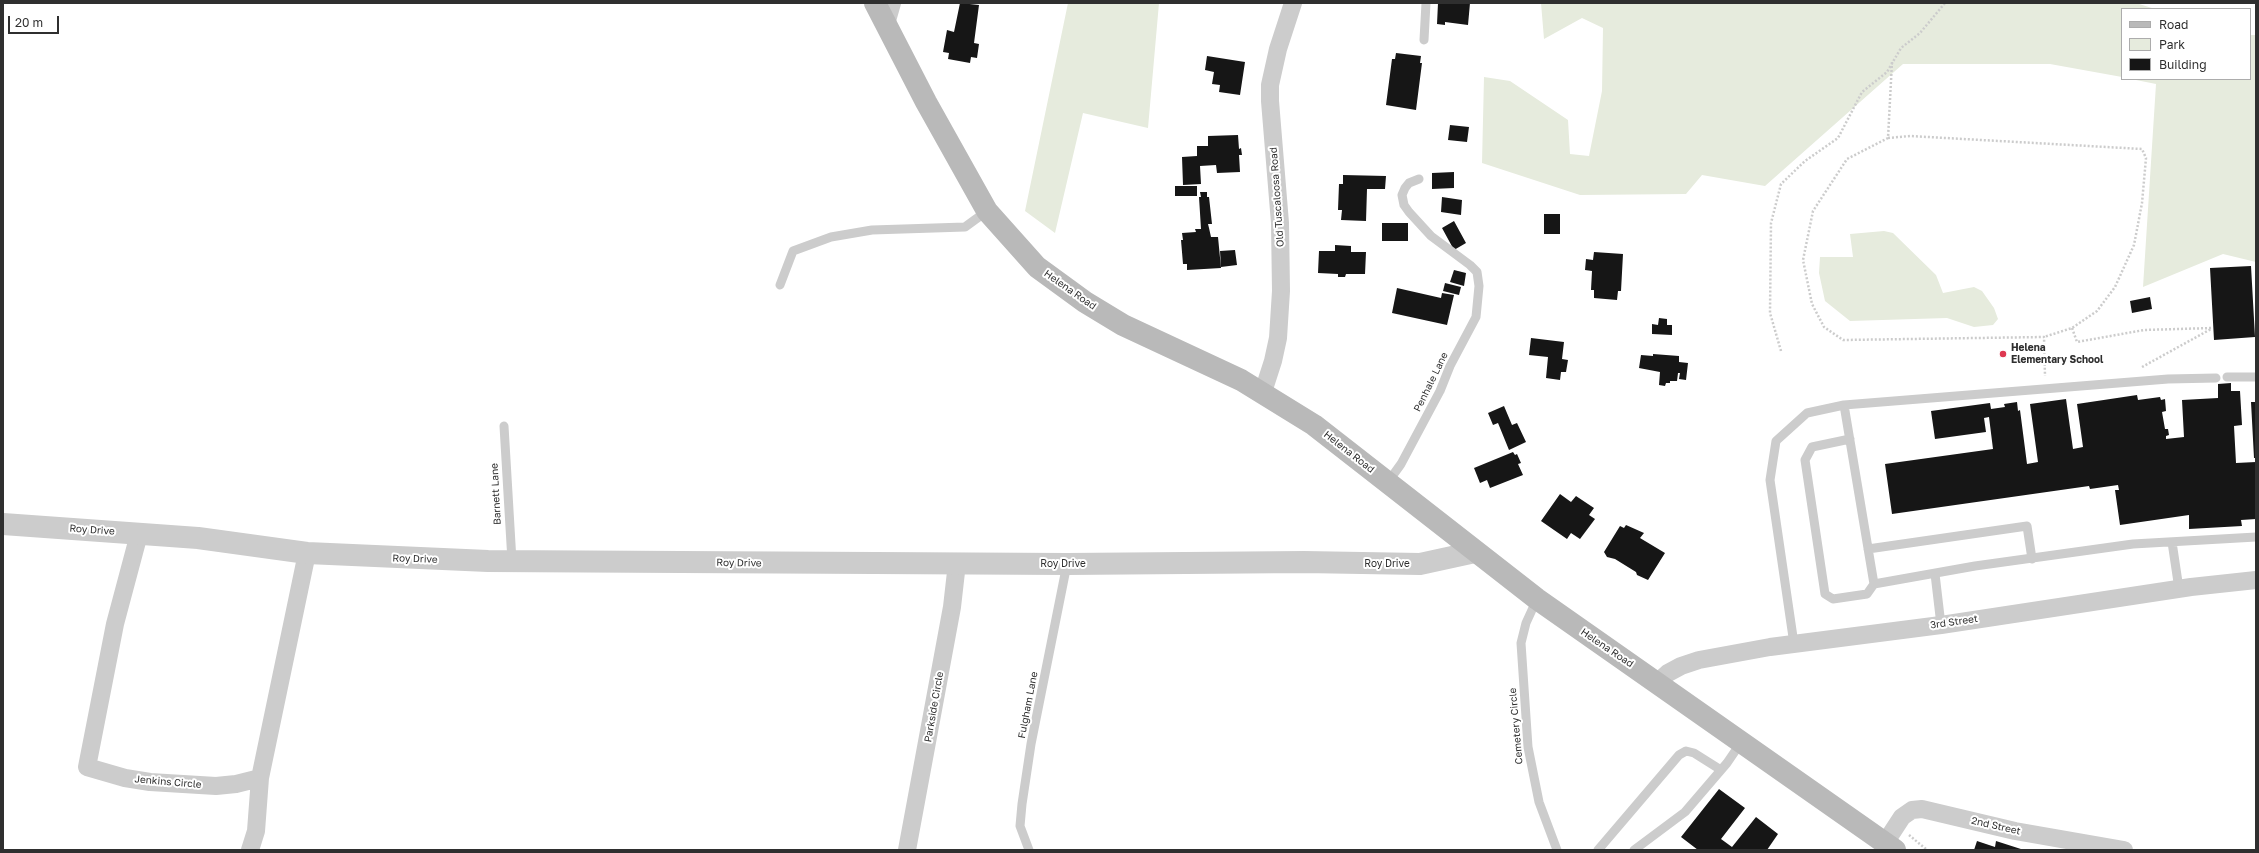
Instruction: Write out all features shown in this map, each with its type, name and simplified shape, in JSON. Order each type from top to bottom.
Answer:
[{"type":"main road","name":"Helena Road","points":[[875,3],[926,102],[987,211],[1037,267],[1085,302],[1123,325],[1263,392],[1314,425],[1537,599],[1742,741],[1890,847]]},
{"type":"street","points":[[886,24],[892,3]]},
{"type":"street","name":"Old Tuscaloosa Road","points":[[1263,392],[1273,361],[1278,338],[1281,291],[1280,223],[1270,85],[1278,49],[1293,3]]},
{"type":"street","name":"Roy Drive","points":[[3,524],[198,538],[308,553],[512,561],[1067,564],[1304,562],[1420,564],[1475,552]]},
{"type":"street","name":"Jenkins Circle","points":[[139,534],[115,624],[87,767],[125,778],[179,784],[216,786],[236,784],[260,778]]},
{"type":"street","points":[[250,850],[256,831],[260,778],[308,553]]},
{"type":"street","name":"Parkside Circle","points":[[906,850],[952,607],[957,563]]},
{"type":"street","name":"3rd Street","points":[[1658,682],[1675,670],[1699,660],[1794,644],[1941,625],[2179,589],[2256,580]]},
{"type":"street","name":"2nd Street","points":[[1890,847],[1896,824],[1902,817],[1912,810],[1922,809],[2014,831],[2124,850]]},
{"type":"lane","points":[[1424,40],[1426,3]]},
{"type":"lane","name":"Penhale Lane","points":[[1388,482],[1404,457],[1476,317],[1479,286],[1477,272],[1470,264],[1431,236],[1404,205],[1402,195],[1405,188],[1409,182],[1419,179]]},
{"type":"lane","points":[[780,285],[793,251],[799,248],[831,237],[872,230],[965,227],[987,211]]},
{"type":"lane","points":[[2227,377],[2256,377]]},
{"type":"lane","points":[[1794,644],[1770,480],[1776,441],[1807,413],[1844,405],[2216,378]]},
{"type":"lane","points":[[1844,405],[1850,439],[1874,584],[1867,594],[1833,599],[1824,594],[1805,460],[1812,448],[1850,439]]},
{"type":"lane","name":"Barnett Lane","points":[[504,426],[512,561]]},
{"type":"lane","points":[[1868,549],[2027,526],[2032,558]]},
{"type":"lane","points":[[1874,584],[2032,558],[2133,544],[2256,537]]},
{"type":"lane","points":[[2172,542],[2179,589]]},
{"type":"lane","name":"Fulgham Lane","points":[[1029,850],[1020,826],[1022,804],[1031,744],[1067,564]]},
{"type":"lane","points":[[1935,574],[1941,625]]},
{"type":"lane","name":"Cemetery Circle","points":[[1537,599],[1526,623],[1521,643],[1527,731],[1532,771],[1538,796],[1556,850]]},
{"type":"lane","points":[[1634,850],[1657,831],[1676,820],[1721,770],[1742,741]]},
{"type":"lane","points":[[1598,850],[1679,755],[1686,751],[1694,753],[1721,770]]},
{"type":"path","points":[[1781,351],[1770,313],[1771,223],[1781,184],[1805,161],[1838,138],[1862,92],[1887,72],[1901,48],[1920,33],[1944,3]]},
{"type":"path","points":[[1888,138],[1892,62]]},
{"type":"path","points":[[1926,137],[2142,149],[2146,158],[2146,169],[2142,203],[2134,245],[2115,287],[2097,311],[2072,328],[2044,337],[1843,340],[1824,327],[1812,304],[1803,260],[1814,211],[1847,159],[1888,138],[1926,137]]},
{"type":"path","points":[[2072,328],[2077,342],[2144,330],[2212,328],[2134,372],[2119,384]]},
{"type":"path","points":[[2044,337],[2046,390]]},
{"type":"path","points":[[1896,824],[1927,850]]},
{"type":"green space","points":[[1068,3],[1159,3],[1148,128],[1083,113],[1055,233],[1025,211]]},
{"type":"green space","points":[[1541,3],[2136,3],[2152,8],[2121,8],[2121,77],[2050,64],[1903,64],[1765,186],[1702,175],[1686,194],[1580,195],[1482,163],[1484,77],[1510,81],[1568,120],[1570,154],[1589,156],[1602,91],[1603,28],[1582,18],[1544,39]]},
{"type":"green space","points":[[2251,35],[2256,35],[2256,262],[2223,254],[2143,287],[2156,84],[2136,80],[2251,80]]},
{"type":"green space","points":[[1884,231],[1893,233],[1936,275],[1943,293],[1974,287],[1982,291],[1994,308],[1998,319],[1993,325],[1974,327],[1947,318],[1850,321],[1825,301],[1819,273],[1820,257],[1853,257],[1850,234]]},
{"type":"building","points":[[960,3],[979,5],[974,43],[979,44],[977,58],[971,57],[970,63],[948,59],[949,53],[943,52],[947,30],[954,32]]},
{"type":"building","points":[[1438,3],[1470,3],[1468,25],[1445,22],[1445,25],[1437,24]]},
{"type":"building","points":[[1396,53],[1421,56],[1420,63],[1422,63],[1416,110],[1386,105],[1392,59],[1395,59]]},
{"type":"building","points":[[1207,56],[1245,62],[1240,95],[1219,92],[1220,85],[1212,84],[1214,72],[1205,70]]},
{"type":"building","points":[[1450,125],[1469,127],[1467,142],[1448,140]]},
{"type":"building","points":[[1238,135],[1239,149],[1241,148],[1242,155],[1239,155],[1240,172],[1217,173],[1216,165],[1200,166],[1201,184],[1183,185],[1182,157],[1197,156],[1197,146],[1208,146],[1208,136]]},
{"type":"building","points":[[1454,172],[1454,188],[1432,189],[1432,173]]},
{"type":"building","points":[[1343,175],[1386,176],[1385,189],[1367,189],[1366,221],[1341,220],[1342,210],[1338,210],[1339,184],[1343,184]]},
{"type":"building","points":[[1175,186],[1197,186],[1197,196],[1175,196]]},
{"type":"building","points":[[1200,192],[1207,192],[1207,197],[1209,197],[1212,224],[1208,224],[1211,237],[1218,237],[1221,268],[1187,270],[1187,264],[1183,264],[1181,240],[1183,240],[1182,233],[1196,232],[1195,229],[1201,229]]},
{"type":"building","points":[[1442,197],[1462,200],[1461,215],[1441,212]]},
{"type":"building","points":[[1544,214],[1560,214],[1560,234],[1544,234]]},
{"type":"building","points":[[1454,221],[1466,243],[1454,250],[1442,228]]},
{"type":"building","points":[[1382,223],[1408,223],[1408,241],[1382,241]]},
{"type":"building","points":[[1335,245],[1351,246],[1351,252],[1366,252],[1365,274],[1346,274],[1345,277],[1338,277],[1338,274],[1318,273],[1319,251],[1335,251]]},
{"type":"building","points":[[1235,250],[1237,265],[1221,267],[1220,251]]},
{"type":"building","points":[[1594,252],[1623,254],[1621,291],[1618,291],[1617,300],[1594,298],[1594,290],[1591,290],[1592,271],[1585,270],[1586,259],[1593,260]]},
{"type":"building","points":[[2251,266],[2255,337],[2214,340],[2210,268]]},
{"type":"building","points":[[1454,270],[1466,273],[1464,286],[1450,282]]},
{"type":"building","points":[[1445,283],[1461,287],[1459,295],[1443,291]]},
{"type":"building","points":[[1397,288],[1441,298],[1442,293],[1454,295],[1447,325],[1392,313]]},
{"type":"building","points":[[2150,297],[2152,309],[2132,313],[2130,301]]},
{"type":"building","points":[[1659,318],[1667,319],[1667,325],[1672,325],[1672,335],[1652,334],[1652,324],[1658,325]]},
{"type":"building","points":[[1531,338],[1564,342],[1562,359],[1568,360],[1566,372],[1561,372],[1560,380],[1546,378],[1548,357],[1529,355]]},
{"type":"building","points":[[1653,354],[1679,356],[1679,362],[1688,363],[1686,380],[1679,379],[1680,373],[1678,373],[1677,381],[1670,381],[1670,383],[1666,383],[1665,386],[1659,385],[1660,372],[1639,368],[1641,355],[1653,356]]},
{"type":"building","points":[[2231,383],[2231,391],[2240,391],[2242,425],[2234,426],[2236,463],[2256,462],[2256,519],[2241,520],[2242,526],[2189,529],[2189,515],[2120,525],[2115,490],[2119,490],[2118,485],[2090,489],[2089,486],[1892,514],[1885,464],[1993,449],[1989,417],[1984,418],[1986,432],[1935,439],[1931,411],[1990,403],[1991,409],[2005,407],[2004,404],[2017,402],[2018,411],[2020,410],[2027,464],[2038,462],[2030,404],[2066,399],[2073,449],[2083,447],[2077,404],[2137,395],[2138,400],[2160,397],[2161,400],[2165,399],[2166,411],[2162,412],[2165,429],[2168,429],[2169,435],[2166,436],[2166,439],[2184,437],[2182,400],[2218,398],[2218,384]]},
{"type":"building","points":[[2251,402],[2256,402],[2256,458],[2254,458]]},
{"type":"building","points":[[1504,406],[1512,425],[1517,423],[1526,442],[1509,450],[1498,423],[1493,425],[1488,413]]},
{"type":"building","points":[[1513,452],[1515,455],[1517,454],[1521,463],[1518,464],[1523,475],[1490,488],[1487,480],[1480,483],[1474,468]]},
{"type":"building","points":[[1560,494],[1571,502],[1576,496],[1594,508],[1589,515],[1595,519],[1580,539],[1571,533],[1567,539],[1541,521]]},
{"type":"building","points":[[1626,525],[1644,533],[1640,538],[1665,553],[1648,580],[1637,575],[1636,572],[1615,559],[1607,557],[1604,552],[1620,526],[1624,528]]},
{"type":"building","points":[[1719,789],[1745,808],[1721,839],[1732,847],[1756,817],[1778,834],[1767,850],[1698,850],[1681,837]]},
{"type":"building","points":[[1977,841],[1995,847],[1996,841],[2024,850],[1974,850]]},
{"type":"place","name":"Helena Elementary School","points":[[2003,354]]}]
